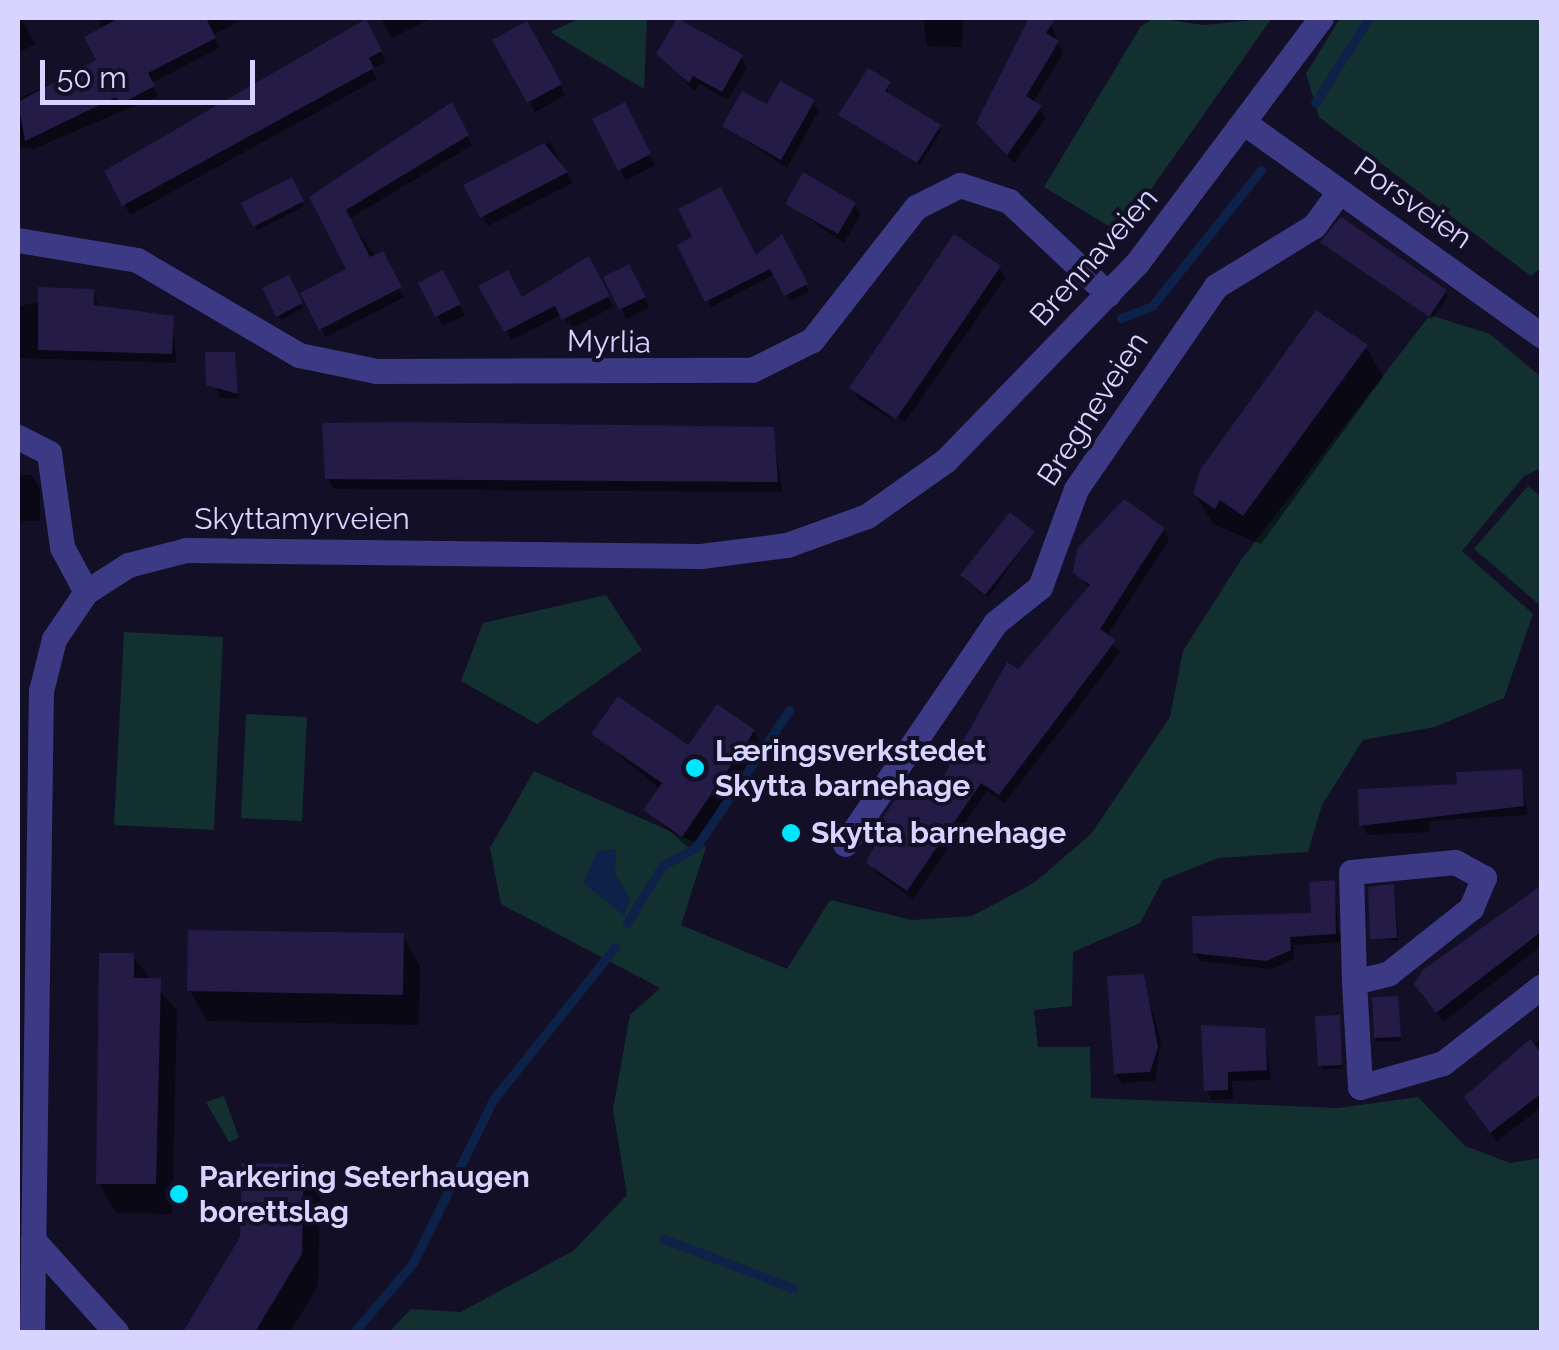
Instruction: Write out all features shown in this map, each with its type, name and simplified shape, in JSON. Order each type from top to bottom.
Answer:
[{"type":"street","name":"Brennaveien","points":[[880,508],[961,445],[1108,294],[1246,124],[1321,18]]},
{"type":"street","name":"Porsveien","points":[[1246,124],[1540,330]]},
{"type":"street","name":"Myrlia","points":[[18,240],[137,260],[298,356],[376,371],[752,370],[812,340],[916,206],[960,184],[1009,201],[1108,294]]},
{"type":"street","name":"Bregneveien","points":[[845,844],[996,623],[1040,587],[1076,489],[1216,286],[1245,260],[1306,232],[1340,192]]},
{"type":"street","points":[[18,437],[49,453],[62,546],[86,592]]},
{"type":"street","name":"Skyttamyrveien","points":[[32,1332],[41,691],[54,638],[86,592],[128,565],[186,550],[712,555],[787,545],[880,508]]},
{"type":"street","points":[[1354,982],[1389,973],[1471,908],[1484,890],[1476,868],[1351,872],[1354,982],[1360,1087],[1443,1062],[1542,986]]},
{"type":"street","points":[[33,1240],[116,1332]]},
{"type":"green space","points":[[581,18],[647,18],[644,89],[550,32]]},
{"type":"green space","points":[[1155,18],[1204,25],[1272,18],[1120,233],[1044,187],[1141,26]]},
{"type":"green space","points":[[1340,18],[1541,18],[1542,267],[1531,276],[1319,117],[1306,74]]},
{"type":"green space","points":[[1430,315],[1490,334],[1541,377],[1541,468],[1523,477],[1462,551],[1533,614],[1504,698],[1435,727],[1363,740],[1322,805],[1308,852],[1218,858],[1163,880],[1140,923],[1073,952],[1072,1006],[1034,1010],[1038,1047],[1090,1047],[1091,1098],[1338,1108],[1418,1097],[1465,1146],[1510,1163],[1541,1158],[1541,1332],[389,1332],[411,1309],[461,1312],[573,1251],[627,1195],[613,1109],[630,1015],[660,988],[501,904],[490,848],[534,771],[706,847],[681,925],[787,969],[830,900],[912,920],[972,916],[1034,883],[1091,834],[1170,717],[1183,651],[1241,560]]},
{"type":"green space","points":[[1528,486],[1541,497],[1541,606],[1474,549]]},
{"type":"green space","points":[[606,595],[642,650],[537,724],[461,681],[483,623]]},
{"type":"green space","points":[[124,632],[223,637],[214,830],[114,825]]},
{"type":"green space","points":[[246,714],[307,717],[302,821],[241,818]]},
{"type":"green space","points":[[224,1096],[239,1138],[229,1142],[206,1102]]},
{"type":"water","points":[[616,849],[615,873],[630,898],[624,916],[584,883],[597,851]]},
{"type":"building","points":[[119,18],[206,18],[216,38],[148,73],[155,86],[120,104],[116,97],[25,141],[18,102],[96,60],[84,37]]},
{"type":"building","points":[[677,18],[743,55],[722,92],[693,76],[689,83],[656,54]]},
{"type":"building","points":[[1029,18],[1056,18],[1046,33],[1059,41],[1026,96],[1042,106],[1007,155],[976,123]]},
{"type":"building","points":[[366,19],[382,51],[369,58],[374,68],[122,206],[104,171]]},
{"type":"building","points":[[527,21],[562,84],[527,103],[492,40]]},
{"type":"building","points":[[868,68],[891,82],[885,91],[941,125],[917,163],[838,115]]},
{"type":"building","points":[[780,81],[815,100],[781,160],[722,126],[742,91],[767,104]]},
{"type":"building","points":[[452,102],[469,135],[346,210],[370,257],[383,251],[402,287],[319,330],[300,293],[346,269],[309,197]]},
{"type":"building","points":[[625,102],[651,154],[618,171],[592,119]]},
{"type":"building","points":[[544,143],[568,172],[480,218],[463,185]]},
{"type":"building","points":[[803,172],[856,203],[838,234],[785,204]]},
{"type":"building","points":[[292,177],[304,201],[253,227],[241,203]]},
{"type":"building","points":[[721,187],[756,255],[782,234],[808,284],[784,296],[770,269],[705,302],[677,245],[692,237],[678,209]]},
{"type":"building","points":[[1341,217],[1447,290],[1429,317],[1320,242]]},
{"type":"building","points":[[954,234],[1001,266],[896,419],[849,388]]},
{"type":"building","points":[[589,256],[610,296],[562,320],[555,306],[504,332],[478,286],[508,270],[522,297]]},
{"type":"building","points":[[629,264],[646,297],[619,310],[603,277]]},
{"type":"building","points":[[443,270],[461,304],[435,317],[418,283]]},
{"type":"building","points":[[289,275],[303,303],[276,317],[262,288]]},
{"type":"building","points":[[38,287],[94,289],[94,305],[174,316],[172,354],[38,350]]},
{"type":"building","points":[[1316,310],[1368,345],[1243,516],[1220,500],[1215,509],[1193,494],[1200,470]]},
{"type":"building","points":[[205,352],[235,352],[238,394],[206,385]]},
{"type":"building","points":[[322,423],[774,427],[778,482],[325,479]]},
{"type":"building","points":[[1124,499],[1165,528],[1100,629],[1116,640],[999,795],[981,783],[907,891],[866,863],[875,844],[868,840],[901,791],[931,799],[1007,662],[1018,669],[1090,585],[1073,573],[1077,549]]},
{"type":"building","points":[[1010,512],[1035,532],[985,595],[960,575]]},
{"type":"building","points":[[618,696],[688,745],[717,704],[755,730],[682,837],[643,810],[662,783],[591,734]]},
{"type":"building","points":[[1522,769],[1524,806],[1359,826],[1358,789],[1457,784],[1456,772]]},
{"type":"building","points":[[1335,880],[1336,934],[1290,937],[1291,950],[1266,961],[1193,953],[1192,916],[1311,913],[1309,882]]},
{"type":"building","points":[[1394,884],[1397,938],[1370,939],[1368,887]]},
{"type":"building","points":[[1542,885],[1542,931],[1436,1013],[1414,984],[1423,970]]},
{"type":"building","points":[[188,930],[404,933],[403,995],[187,991]]},
{"type":"building","points":[[99,953],[134,953],[134,978],[161,978],[156,1184],[96,1184]]},
{"type":"building","points":[[1144,974],[1158,1047],[1150,1072],[1114,1074],[1107,976]]},
{"type":"building","points":[[1398,996],[1401,1037],[1374,1038],[1372,997]]},
{"type":"building","points":[[1340,1015],[1342,1065],[1318,1066],[1315,1016]]},
{"type":"building","points":[[1201,1025],[1265,1028],[1267,1070],[1228,1072],[1228,1090],[1204,1091]]},
{"type":"building","points":[[1530,1039],[1542,1054],[1542,1093],[1490,1133],[1464,1097]]},
{"type":"building","points":[[242,1163],[304,1164],[302,1254],[255,1332],[183,1332],[240,1237]]},
{"type":"waterway","points":[[1315,103],[1369,18]]},
{"type":"waterway","points":[[1121,318],[1152,306],[1261,170]]},
{"type":"waterway","points":[[627,923],[662,866],[696,847],[789,710]]},
{"type":"waterway","points":[[354,1332],[413,1263],[493,1100],[615,947]]},
{"type":"waterway","points":[[664,1239],[793,1288]]},
{"type":"place","name":"Læringsverkstedet Skytta barnehage","points":[[695,768]]},
{"type":"place","name":"Skytta barnehage","points":[[791,833]]},
{"type":"place","name":"Parkering Seterhaugen borettslag","points":[[179,1194]]}]
